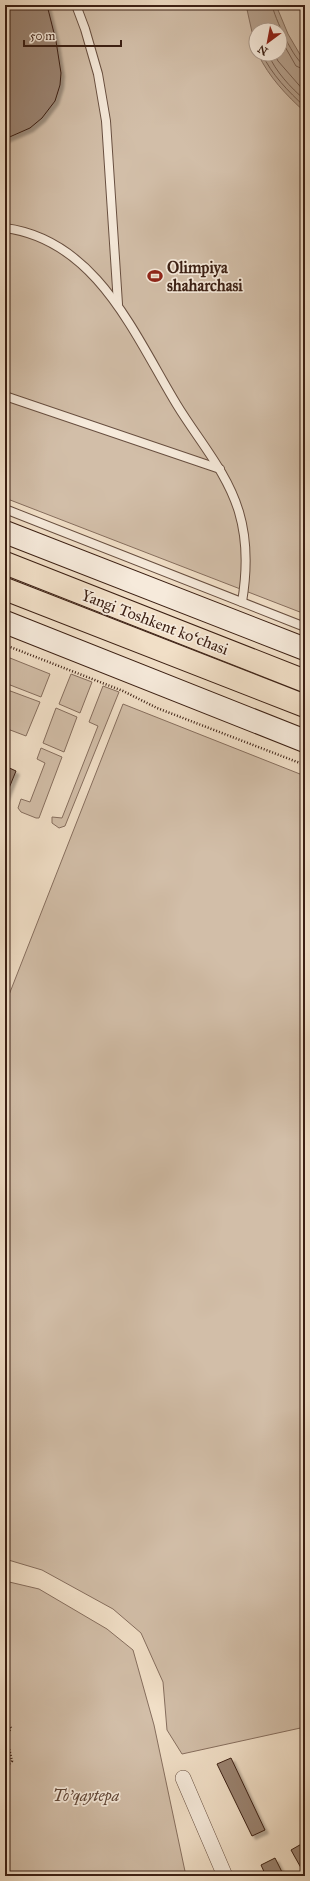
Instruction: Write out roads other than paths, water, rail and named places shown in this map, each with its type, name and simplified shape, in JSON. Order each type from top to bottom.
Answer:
[{"type":"highway","name":"Yangi Toshkent ko‘chasi","points":[[5,563],[305,681]]},
{"type":"highway","name":"Yangi Toshkent ko‘chasi","points":[[5,589],[305,706]]},
{"type":"main road","points":[[5,532],[305,649]]},
{"type":"main road","points":[[5,622],[305,741]]},
{"type":"street","points":[[183,1778],[225,1876]]},
{"type":"lane","points":[[76,5],[85,29],[98,74],[106,121],[118,304]]},
{"type":"lane","points":[[5,228],[33,234],[66,251],[89,272],[118,304],[138,335],[178,405],[220,469],[235,499],[242,526],[246,559],[246,580],[242,602]]},
{"type":"lane","points":[[5,396],[220,469]]},
{"type":"lane","points":[[5,509],[305,627]]},
{"type":"water","points":[[246,5],[276,5],[283,22],[250,22]]},
{"type":"water","points":[[288,34],[305,63],[305,112],[278,85],[262,62],[288,62]]},
{"type":"place","name":"Olimpiya shaharchasi","points":[[155,276]]},
{"type":"park label","name":"To'qaytepa","points":[[86,1795]]}]
